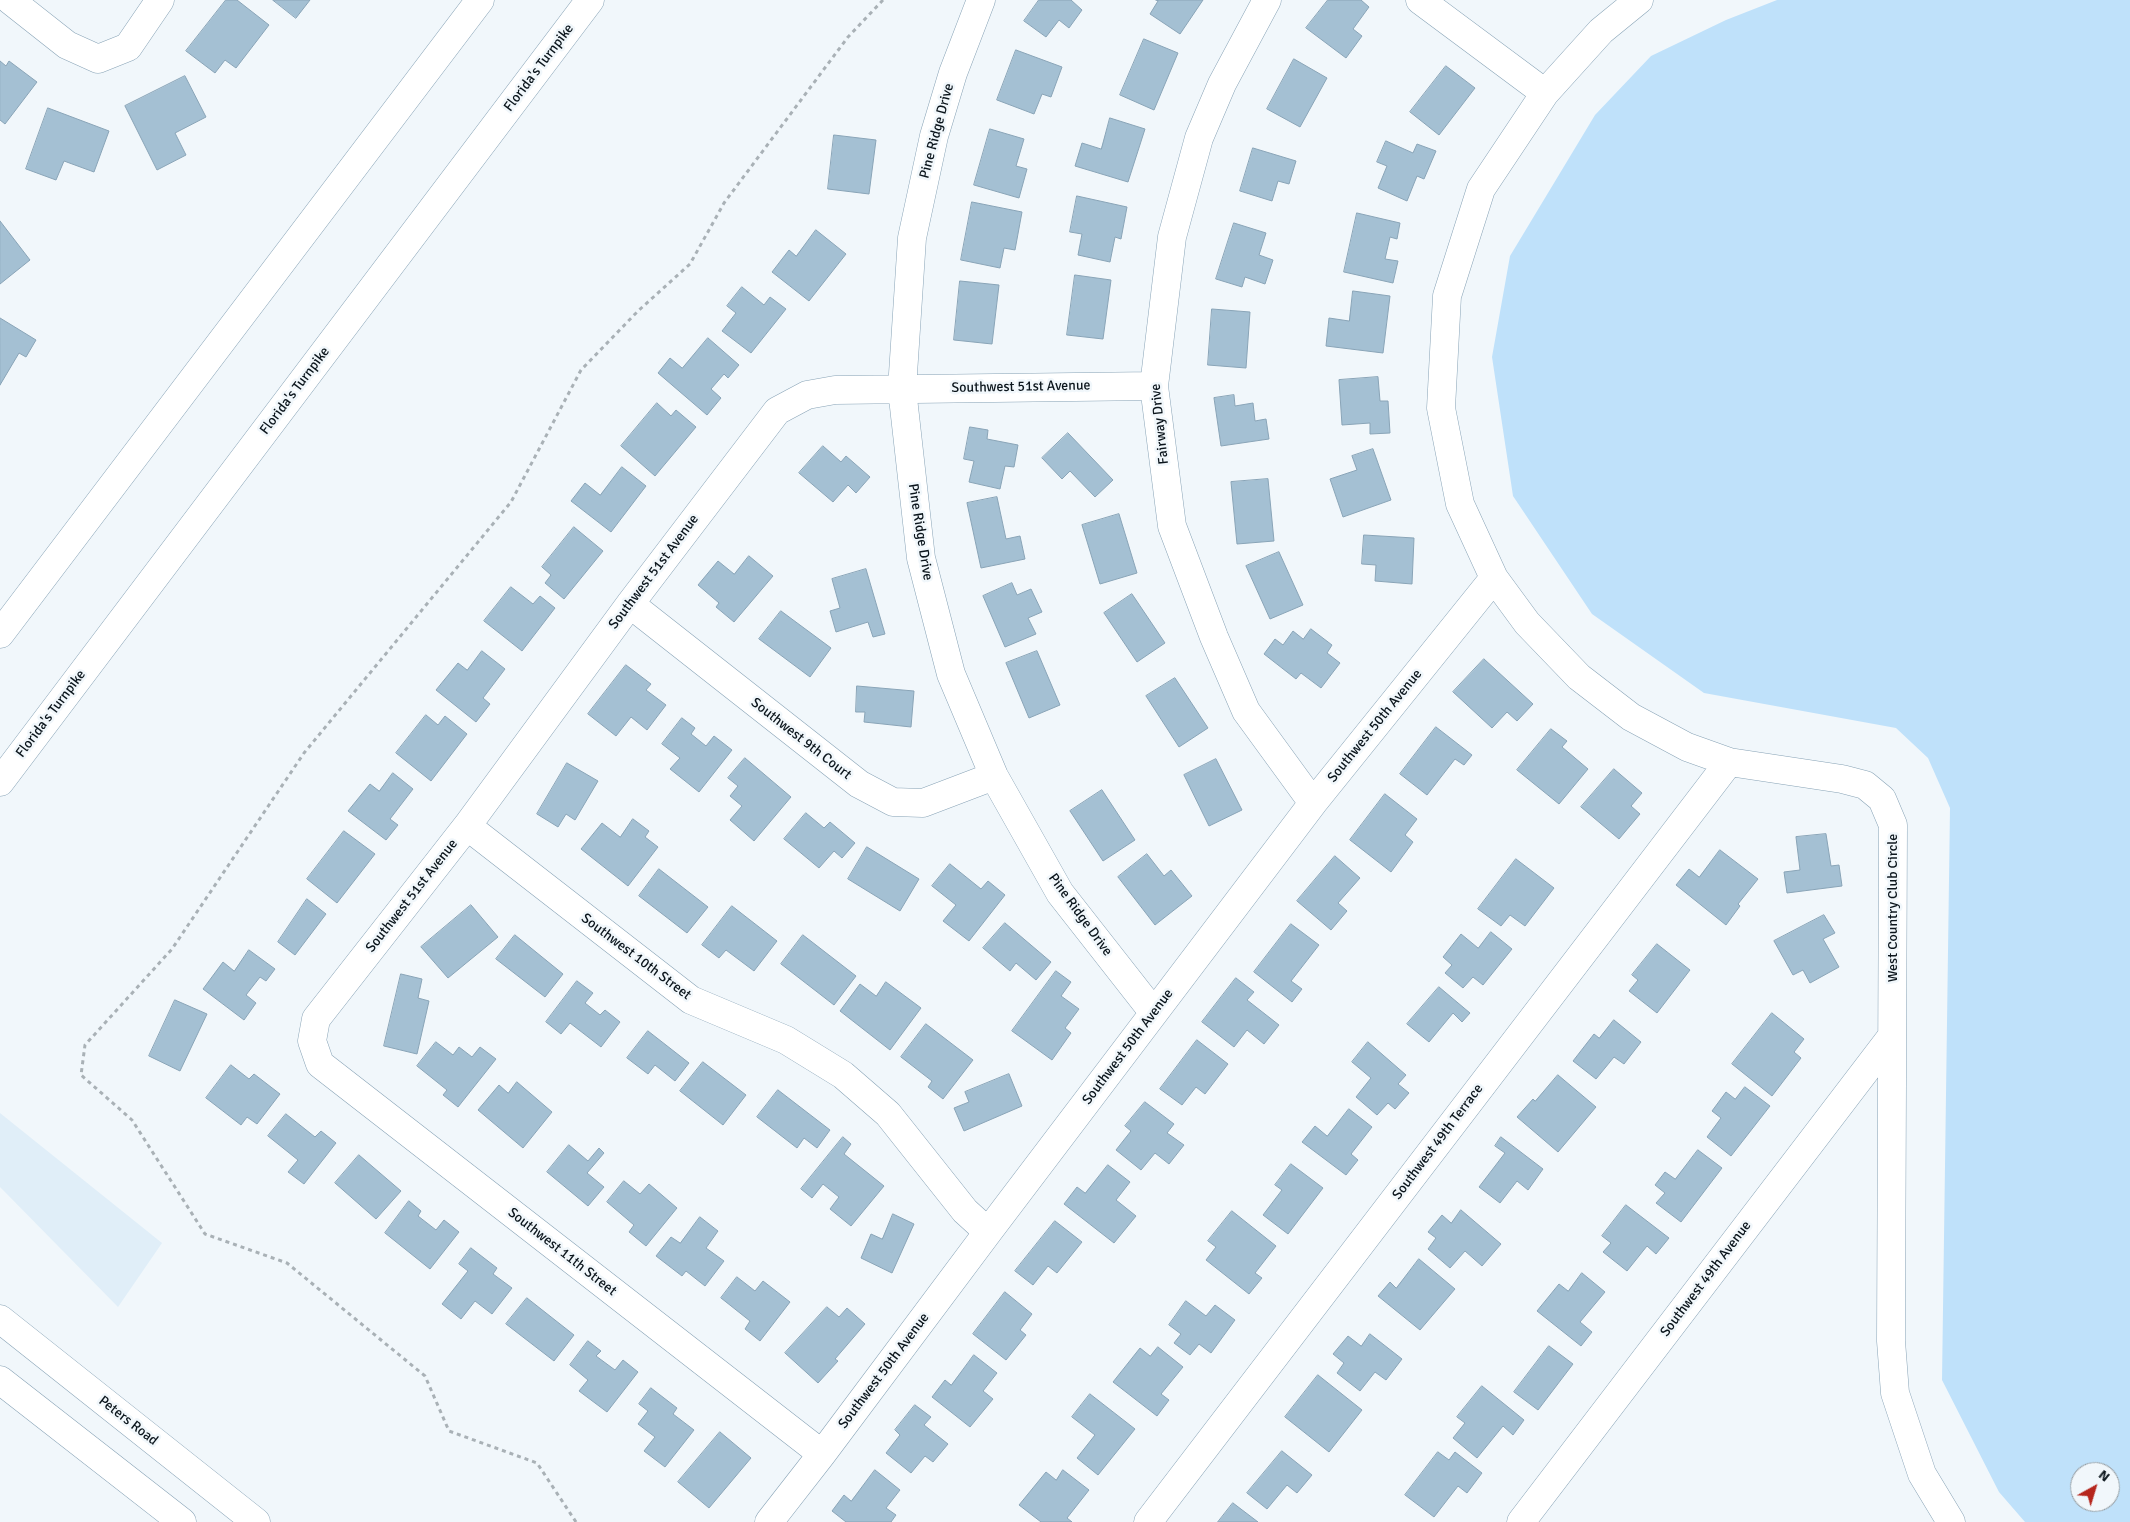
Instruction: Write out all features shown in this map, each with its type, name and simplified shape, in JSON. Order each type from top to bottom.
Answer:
[{"type":"main road","points":[[10,0],[67,45],[98,59],[128,47],[160,0]]},
{"type":"main road","points":[[0,634],[480,0]]},
{"type":"main road","name":"Florida's Turnpike","points":[[0,782],[590,0]]},
{"type":"main road","name":"Pine Ridge Drive","points":[[981,0],[953,73],[934,136],[912,238],[902,389],[921,558],[951,674],[994,776],[1060,892],[1154,1014]]},
{"type":"main road","name":"Fairway Drive","points":[[1267,0],[1222,84],[1199,138],[1172,237],[1154,386],[1172,526],[1214,637],[1246,711],[1313,803]]},
{"type":"main road","points":[[1420,0],[1545,93]]},
{"type":"main road","name":"West Country Club Circle","points":[[1639,0],[1601,31],[1545,93],[1481,189],[1447,296],[1441,408],[1460,504],[1494,578],[1527,623],[1579,677],[1631,717],[1687,747],[1729,762],[1842,779],[1865,785],[1882,800],[1893,825],[1891,1341],[1895,1393],[1922,1474],[1951,1522]]},
{"type":"main road","name":"Southwest 51st Avenue","points":[[312,1041],[316,1020],[466,826],[630,604],[778,411],[808,395],[835,390],[1154,386]]},
{"type":"main road","name":"Southwest 50th Avenue","points":[[769,1522],[1313,803],[1494,578]]},
{"type":"main road","name":"Southwest 9th Court","points":[[630,604],[859,784],[893,802],[922,803],[994,776]]},
{"type":"main road","name":"Southwest 49th Terrace","points":[[1148,1522],[1729,762]]},
{"type":"main road","name":"Southwest 10th Street","points":[[466,826],[691,1000],[786,1040],[844,1074],[888,1114],[965,1212],[988,1232]]},
{"type":"main road","name":"Southwest 49th Avenue","points":[[1521,1522],[1892,1036]]},
{"type":"main road","name":"Southwest 11th Street","points":[[312,1041],[320,1064],[822,1454]]},
{"type":"main road","name":"Peters Road","points":[[0,1319],[256,1522]]},
{"type":"main road","points":[[0,1380],[182,1522]]},
{"type":"path","points":[[576,1522],[537,1463],[448,1431],[425,1376],[287,1263],[205,1234],[132,1120],[81,1076],[85,1045],[172,949],[304,753],[511,502],[581,370],[638,311],[690,264],[724,203],[848,37],[883,0]]},
{"type":"shaded area","points":[[1777,0],[2130,0],[2130,1522],[2025,1522],[1999,1492],[1942,1380],[1950,808],[1928,758],[1896,728],[1704,693],[1592,614],[1513,496],[1492,357],[1510,256],[1595,115],[1651,56],[1726,20]]},
{"type":"shaded area","points":[[0,1113],[162,1243],[118,1307],[0,1187]]},
{"type":"building","points":[[226,0],[237,0],[269,25],[236,68],[225,60],[215,73],[186,51]]},
{"type":"building","points":[[273,0],[310,0],[296,18]]},
{"type":"building","points":[[1039,0],[1071,0],[1082,10],[1069,28],[1059,20],[1046,37],[1024,21]]},
{"type":"building","points":[[1156,0],[1203,0],[1180,34],[1150,14],[1158,1]]},
{"type":"building","points":[[1328,0],[1361,0],[1369,7],[1353,29],[1362,36],[1346,58],[1306,28]]},
{"type":"building","points":[[1144,39],[1178,53],[1154,110],[1120,95]]},
{"type":"building","points":[[1016,50],[1062,67],[1051,97],[1042,94],[1034,114],[997,100]]},
{"type":"building","points":[[1294,59],[1327,78],[1300,127],[1267,109]]},
{"type":"building","points":[[0,61],[6,66],[9,61],[37,82],[5,124],[0,120]]},
{"type":"building","points":[[1446,66],[1475,88],[1439,135],[1410,112]]},
{"type":"building","points":[[185,76],[206,117],[175,133],[186,155],[157,170],[125,106]]},
{"type":"building","points":[[48,108],[109,131],[94,172],[64,161],[56,180],[26,169]]},
{"type":"building","points":[[1110,118],[1145,129],[1128,182],[1075,166],[1082,143],[1101,149]]},
{"type":"building","points":[[990,129],[1024,139],[1016,166],[1027,169],[1019,198],[974,185]]},
{"type":"building","points":[[834,135],[876,140],[869,194],[828,189]]},
{"type":"building","points":[[1386,141],[1413,153],[1417,144],[1436,151],[1424,179],[1417,176],[1407,201],[1378,188],[1387,166],[1377,162]]},
{"type":"building","points":[[1253,148],[1296,161],[1289,184],[1278,181],[1272,201],[1240,191]]},
{"type":"building","points":[[1077,196],[1127,207],[1121,239],[1115,237],[1110,262],[1078,255],[1082,234],[1070,232]]},
{"type":"building","points":[[972,202],[1022,212],[1015,250],[1004,248],[1000,268],[961,260]]},
{"type":"building","points":[[1357,213],[1400,223],[1397,239],[1390,237],[1385,259],[1398,261],[1393,283],[1344,272]]},
{"type":"building","points":[[0,221],[30,260],[0,284]]},
{"type":"building","points":[[1234,223],[1266,233],[1259,255],[1273,260],[1265,284],[1245,277],[1242,287],[1216,279]]},
{"type":"building","points":[[816,230],[846,254],[809,301],[772,272],[789,250],[796,256]]},
{"type":"building","points":[[1075,275],[1111,280],[1103,339],[1067,335]]},
{"type":"building","points":[[960,281],[999,285],[992,344],[954,340]]},
{"type":"building","points":[[742,287],[764,305],[770,297],[786,309],[751,353],[722,331],[736,313],[727,306]]},
{"type":"building","points":[[1353,291],[1390,296],[1383,353],[1326,346],[1329,318],[1349,321]]},
{"type":"building","points":[[1212,309],[1250,312],[1246,368],[1208,365]]},
{"type":"building","points":[[0,318],[36,340],[26,357],[19,353],[0,385]]},
{"type":"building","points":[[708,338],[739,365],[728,378],[724,374],[711,389],[721,398],[707,415],[658,373],[670,358],[682,368]]},
{"type":"building","points":[[1378,377],[1380,401],[1388,401],[1390,433],[1370,434],[1370,423],[1342,425],[1339,380]]},
{"type":"building","points":[[1234,395],[1235,406],[1253,403],[1255,421],[1266,419],[1269,439],[1221,446],[1214,398]]},
{"type":"building","points":[[657,403],[671,416],[676,410],[696,427],[655,476],[621,446]]},
{"type":"building","points":[[970,427],[988,430],[987,439],[1018,445],[1014,467],[1005,466],[1000,489],[969,482],[974,461],[964,459]]},
{"type":"building","points":[[1068,433],[1113,480],[1095,497],[1070,471],[1062,479],[1042,458]]},
{"type":"building","points":[[823,446],[841,462],[846,456],[870,477],[856,493],[848,485],[833,502],[799,473]]},
{"type":"building","points":[[1373,449],[1391,500],[1343,517],[1330,479],[1357,470],[1352,456]]},
{"type":"building","points":[[622,467],[646,486],[611,532],[571,501],[585,483],[600,495]]},
{"type":"building","points":[[1268,479],[1274,541],[1237,544],[1231,482]]},
{"type":"building","points":[[997,497],[1006,539],[1020,536],[1025,559],[981,568],[967,503]]},
{"type":"building","points":[[1119,514],[1137,573],[1100,584],[1082,525]]},
{"type":"building","points":[[574,527],[603,551],[564,599],[545,583],[551,575],[542,567]]},
{"type":"building","points":[[1364,535],[1414,538],[1412,584],[1375,581],[1376,565],[1362,564]]},
{"type":"building","points":[[1279,552],[1303,605],[1270,619],[1246,566]]},
{"type":"building","points":[[749,556],[773,576],[734,622],[716,607],[719,603],[698,585],[718,561],[734,574]]},
{"type":"building","points":[[866,569],[885,634],[873,637],[868,622],[836,632],[830,611],[840,608],[832,579]]},
{"type":"building","points":[[1012,583],[1017,595],[1031,589],[1042,612],[1028,618],[1036,634],[1005,647],[983,596]]},
{"type":"building","points":[[511,587],[533,604],[540,596],[555,608],[522,651],[484,621]]},
{"type":"building","points":[[1132,594],[1165,643],[1137,662],[1104,613]]},
{"type":"building","points":[[781,611],[831,648],[810,677],[759,639]]},
{"type":"building","points":[[1311,629],[1332,645],[1327,653],[1340,663],[1321,688],[1301,673],[1296,679],[1264,654],[1275,639],[1283,645],[1293,631],[1303,639]]},
{"type":"building","points":[[482,651],[505,669],[483,698],[490,704],[476,722],[436,690],[458,663],[467,670]]},
{"type":"building","points":[[1037,651],[1060,705],[1029,718],[1006,663]]},
{"type":"building","points":[[1484,659],[1533,704],[1517,721],[1507,712],[1492,728],[1453,692]]},
{"type":"building","points":[[626,665],[651,684],[646,690],[666,705],[647,730],[631,717],[616,736],[588,714]]},
{"type":"building","points":[[1175,678],[1208,728],[1179,747],[1146,696]]},
{"type":"building","points":[[857,686],[914,691],[911,727],[864,722],[865,712],[856,712]]},
{"type":"building","points":[[426,715],[438,725],[445,716],[467,734],[431,781],[396,753]]},
{"type":"building","points":[[682,718],[695,728],[691,734],[706,746],[714,736],[732,750],[699,792],[670,769],[680,758],[662,744]]},
{"type":"building","points":[[1436,727],[1472,755],[1464,765],[1455,759],[1427,795],[1400,774]]},
{"type":"building","points":[[1551,729],[1567,741],[1562,747],[1588,769],[1559,804],[1517,770]]},
{"type":"building","points":[[745,758],[791,797],[754,841],[730,820],[742,806],[730,796],[738,786],[728,778]]},
{"type":"building","points":[[1216,759],[1242,810],[1209,826],[1184,775]]},
{"type":"building","points":[[567,763],[598,781],[575,820],[566,814],[558,827],[537,814]]},
{"type":"building","points":[[1614,769],[1642,793],[1631,806],[1640,814],[1619,839],[1581,807]]},
{"type":"building","points":[[393,773],[413,789],[390,819],[398,825],[386,840],[348,811],[370,784],[379,791]]},
{"type":"building","points":[[1102,790],[1135,840],[1103,861],[1070,811]]},
{"type":"building","points":[[1385,794],[1417,819],[1405,835],[1413,842],[1391,872],[1350,840]]},
{"type":"building","points":[[806,813],[824,828],[830,822],[855,843],[842,858],[834,851],[819,868],[784,839]]},
{"type":"building","points":[[633,819],[649,831],[645,837],[658,847],[628,886],[581,849],[602,823],[620,837]]},
{"type":"building","points":[[344,831],[375,854],[337,903],[307,879]]},
{"type":"building","points":[[1826,834],[1831,866],[1839,865],[1842,886],[1787,893],[1784,872],[1800,870],[1796,837]]},
{"type":"building","points":[[867,847],[919,879],[900,911],[848,879]]},
{"type":"building","points":[[1720,850],[1758,879],[1738,904],[1740,906],[1726,925],[1676,885],[1689,869],[1699,877]]},
{"type":"building","points":[[1147,854],[1164,876],[1171,870],[1192,896],[1155,925],[1118,877]]},
{"type":"building","points":[[1335,856],[1360,878],[1338,903],[1347,911],[1331,930],[1297,901]]},
{"type":"building","points":[[1516,859],[1554,888],[1525,926],[1510,915],[1501,926],[1478,909]]},
{"type":"building","points":[[950,864],[981,889],[988,881],[1005,895],[969,941],[943,921],[956,905],[932,886]]},
{"type":"building","points":[[659,869],[708,907],[687,933],[639,896]]},
{"type":"building","points":[[307,899],[326,914],[295,955],[278,942]]},
{"type":"building","points":[[471,905],[498,937],[448,978],[421,947]]},
{"type":"building","points":[[732,906],[777,941],[754,971],[726,950],[719,958],[702,945]]},
{"type":"building","points":[[1824,915],[1835,933],[1823,939],[1839,967],[1810,983],[1803,970],[1793,975],[1774,941]]},
{"type":"building","points":[[1005,923],[1051,962],[1036,980],[1016,963],[1010,971],[983,948]]},
{"type":"building","points":[[1291,924],[1319,945],[1291,981],[1302,989],[1292,1002],[1254,972]]},
{"type":"building","points":[[1491,932],[1512,949],[1483,985],[1473,977],[1463,988],[1445,973],[1452,965],[1443,957],[1461,934],[1478,948]]},
{"type":"building","points":[[515,935],[563,974],[545,997],[496,959]]},
{"type":"building","points":[[803,935],[856,976],[834,1005],[781,964]]},
{"type":"building","points":[[1657,944],[1690,970],[1657,1013],[1629,991],[1638,980],[1632,975]]},
{"type":"building","points":[[249,950],[275,969],[266,981],[260,977],[246,995],[256,1003],[244,1020],[203,989],[223,962],[234,971]]},
{"type":"building","points":[[1056,971],[1071,982],[1061,996],[1079,1009],[1065,1028],[1071,1033],[1052,1060],[1012,1031]]},
{"type":"building","points":[[401,974],[422,979],[418,998],[429,1001],[417,1054],[384,1046]]},
{"type":"building","points":[[1236,978],[1254,992],[1247,1000],[1279,1025],[1264,1044],[1247,1030],[1234,1047],[1202,1022]]},
{"type":"building","points":[[577,981],[593,993],[585,1003],[600,1015],[605,1010],[620,1022],[601,1047],[570,1023],[561,1034],[546,1022]]},
{"type":"building","points":[[886,982],[921,1008],[890,1050],[840,1011],[860,984],[876,996]]},
{"type":"building","points":[[1439,987],[1470,1013],[1462,1022],[1453,1013],[1429,1042],[1407,1024]]},
{"type":"building","points":[[175,1000],[207,1014],[180,1071],[149,1056]]},
{"type":"building","points":[[1772,1013],[1804,1039],[1794,1052],[1801,1058],[1772,1096],[1732,1064]]},
{"type":"building","points":[[1614,1020],[1641,1042],[1624,1064],[1614,1057],[1596,1079],[1573,1061],[1594,1034],[1599,1038]]},
{"type":"building","points":[[926,1024],[973,1060],[943,1099],[928,1087],[932,1081],[901,1057]]},
{"type":"building","points":[[648,1031],[689,1063],[675,1081],[655,1065],[648,1074],[627,1058]]},
{"type":"building","points":[[1197,1040],[1228,1064],[1205,1094],[1196,1087],[1182,1105],[1160,1089]]},
{"type":"building","points":[[436,1042],[453,1055],[459,1047],[472,1057],[480,1047],[496,1059],[458,1107],[443,1095],[447,1090],[417,1066]]},
{"type":"building","points":[[1368,1042],[1406,1075],[1398,1084],[1409,1093],[1395,1109],[1388,1103],[1377,1115],[1356,1097],[1371,1078],[1352,1062]]},
{"type":"building","points":[[703,1062],[746,1095],[723,1125],[680,1091]]},
{"type":"building","points":[[231,1065],[249,1079],[254,1074],[280,1094],[257,1124],[247,1117],[241,1125],[206,1098]]},
{"type":"building","points":[[1009,1074],[1022,1106],[964,1131],[954,1108],[969,1102],[965,1092]]},
{"type":"building","points":[[1558,1075],[1596,1107],[1558,1152],[1517,1117],[1533,1099],[1535,1101]]},
{"type":"building","points":[[517,1082],[552,1112],[523,1148],[478,1110],[499,1085],[508,1093]]},
{"type":"building","points":[[1745,1087],[1770,1106],[1731,1156],[1707,1137],[1721,1118],[1712,1111],[1726,1092],[1735,1099]]},
{"type":"building","points":[[778,1090],[830,1130],[817,1148],[804,1138],[797,1148],[757,1117]]},
{"type":"building","points":[[1145,1102],[1174,1124],[1167,1133],[1184,1145],[1169,1164],[1155,1153],[1141,1170],[1116,1150],[1131,1131],[1125,1126]]},
{"type":"building","points":[[1349,1109],[1372,1127],[1351,1154],[1358,1160],[1346,1175],[1302,1142],[1315,1126],[1327,1136]]},
{"type":"building","points":[[286,1114],[315,1137],[321,1131],[336,1143],[304,1184],[288,1172],[298,1160],[268,1136]]},
{"type":"building","points":[[843,1137],[851,1144],[844,1154],[884,1186],[851,1226],[830,1209],[839,1197],[823,1184],[812,1198],[801,1189]]},
{"type":"building","points":[[1501,1137],[1543,1169],[1528,1190],[1517,1181],[1500,1203],[1479,1187],[1505,1153],[1495,1146]]},
{"type":"building","points":[[569,1145],[588,1161],[599,1148],[604,1153],[587,1173],[604,1187],[588,1206],[547,1172]]},
{"type":"building","points":[[1698,1150],[1722,1168],[1681,1222],[1656,1203],[1665,1193],[1655,1185],[1665,1172],[1675,1179]]},
{"type":"building","points":[[359,1155],[401,1191],[376,1219],[335,1183]]},
{"type":"building","points":[[1291,1164],[1323,1188],[1288,1234],[1263,1215],[1282,1190],[1275,1185]]},
{"type":"building","points":[[1108,1165],[1130,1182],[1116,1200],[1136,1216],[1114,1243],[1064,1204],[1077,1187],[1085,1193]]},
{"type":"building","points":[[624,1181],[640,1194],[649,1184],[677,1208],[646,1246],[629,1232],[634,1225],[607,1202]]},
{"type":"building","points":[[409,1201],[421,1211],[418,1216],[436,1230],[444,1220],[459,1232],[430,1269],[385,1233]]},
{"type":"building","points":[[1626,1205],[1669,1238],[1656,1254],[1647,1246],[1627,1271],[1603,1252],[1611,1243],[1602,1236]]},
{"type":"building","points":[[1461,1210],[1501,1244],[1482,1266],[1465,1251],[1450,1268],[1428,1249],[1436,1238],[1428,1232],[1442,1215],[1451,1223]]},
{"type":"building","points":[[1232,1211],[1276,1246],[1255,1273],[1262,1278],[1249,1294],[1206,1260],[1216,1247],[1208,1241]]},
{"type":"building","points":[[893,1214],[914,1224],[892,1273],[861,1258],[871,1234],[882,1239]]},
{"type":"building","points":[[700,1217],[718,1231],[706,1248],[724,1261],[705,1286],[686,1271],[682,1276],[656,1256],[671,1237],[680,1243]]},
{"type":"building","points":[[1055,1221],[1082,1242],[1057,1273],[1048,1266],[1033,1285],[1015,1271]]},
{"type":"building","points":[[471,1248],[497,1268],[493,1274],[512,1288],[492,1314],[475,1301],[461,1319],[442,1304],[468,1271],[459,1264]]},
{"type":"building","points":[[1419,1259],[1455,1289],[1420,1330],[1378,1296],[1390,1282],[1396,1288]]},
{"type":"building","points":[[1582,1273],[1605,1292],[1580,1322],[1592,1332],[1581,1346],[1537,1311],[1559,1284],[1568,1291]]},
{"type":"building","points":[[737,1277],[755,1291],[763,1281],[790,1302],[760,1341],[745,1329],[750,1321],[721,1298]]},
{"type":"building","points":[[1005,1292],[1032,1314],[1020,1330],[1026,1335],[1006,1360],[973,1334]]},
{"type":"building","points":[[527,1298],[574,1335],[554,1361],[506,1324]]},
{"type":"building","points":[[1186,1301],[1206,1316],[1215,1305],[1235,1320],[1211,1353],[1199,1344],[1190,1355],[1174,1343],[1181,1334],[1169,1325]]},
{"type":"building","points":[[827,1307],[839,1317],[847,1308],[865,1324],[835,1359],[838,1361],[818,1383],[785,1353]]},
{"type":"building","points":[[1370,1334],[1402,1359],[1386,1380],[1375,1372],[1360,1391],[1337,1373],[1344,1363],[1333,1354],[1348,1336],[1361,1346]]},
{"type":"building","points":[[588,1341],[601,1351],[596,1356],[615,1370],[623,1360],[638,1372],[607,1412],[579,1391],[588,1380],[570,1365]]},
{"type":"building","points":[[1549,1346],[1573,1364],[1538,1410],[1514,1392]]},
{"type":"building","points":[[1158,1347],[1183,1367],[1161,1394],[1169,1400],[1157,1416],[1113,1382],[1140,1348],[1150,1356]]},
{"type":"building","points":[[974,1355],[997,1373],[983,1391],[993,1399],[970,1427],[932,1397],[945,1380],[951,1385]]},
{"type":"building","points":[[1318,1375],[1362,1410],[1329,1452],[1285,1417]]},
{"type":"building","points":[[1482,1386],[1524,1420],[1513,1435],[1503,1426],[1477,1458],[1453,1438],[1465,1423],[1457,1417]]},
{"type":"building","points":[[651,1388],[677,1408],[673,1414],[694,1430],[665,1467],[644,1451],[655,1437],[638,1424],[648,1411],[639,1404]]},
{"type":"building","points":[[1090,1394],[1135,1429],[1098,1475],[1077,1458],[1095,1435],[1072,1417]]},
{"type":"building","points":[[915,1405],[931,1417],[924,1425],[948,1444],[933,1462],[925,1456],[911,1473],[886,1453],[900,1435],[895,1430]]},
{"type":"building","points":[[720,1432],[751,1458],[709,1508],[678,1482]]},
{"type":"building","points":[[1282,1451],[1312,1475],[1297,1493],[1287,1485],[1267,1509],[1247,1493]]},
{"type":"building","points":[[1438,1452],[1449,1460],[1455,1452],[1482,1473],[1467,1493],[1458,1486],[1434,1517],[1405,1495]]},
{"type":"building","points":[[875,1470],[900,1490],[886,1508],[896,1515],[891,1522],[846,1522],[832,1511],[844,1495],[851,1501]]},
{"type":"building","points":[[1063,1470],[1089,1490],[1067,1518],[1072,1522],[1041,1522],[1019,1505],[1046,1472],[1056,1480]]},
{"type":"building","points":[[1233,1503],[1258,1522],[1218,1522]]}]
